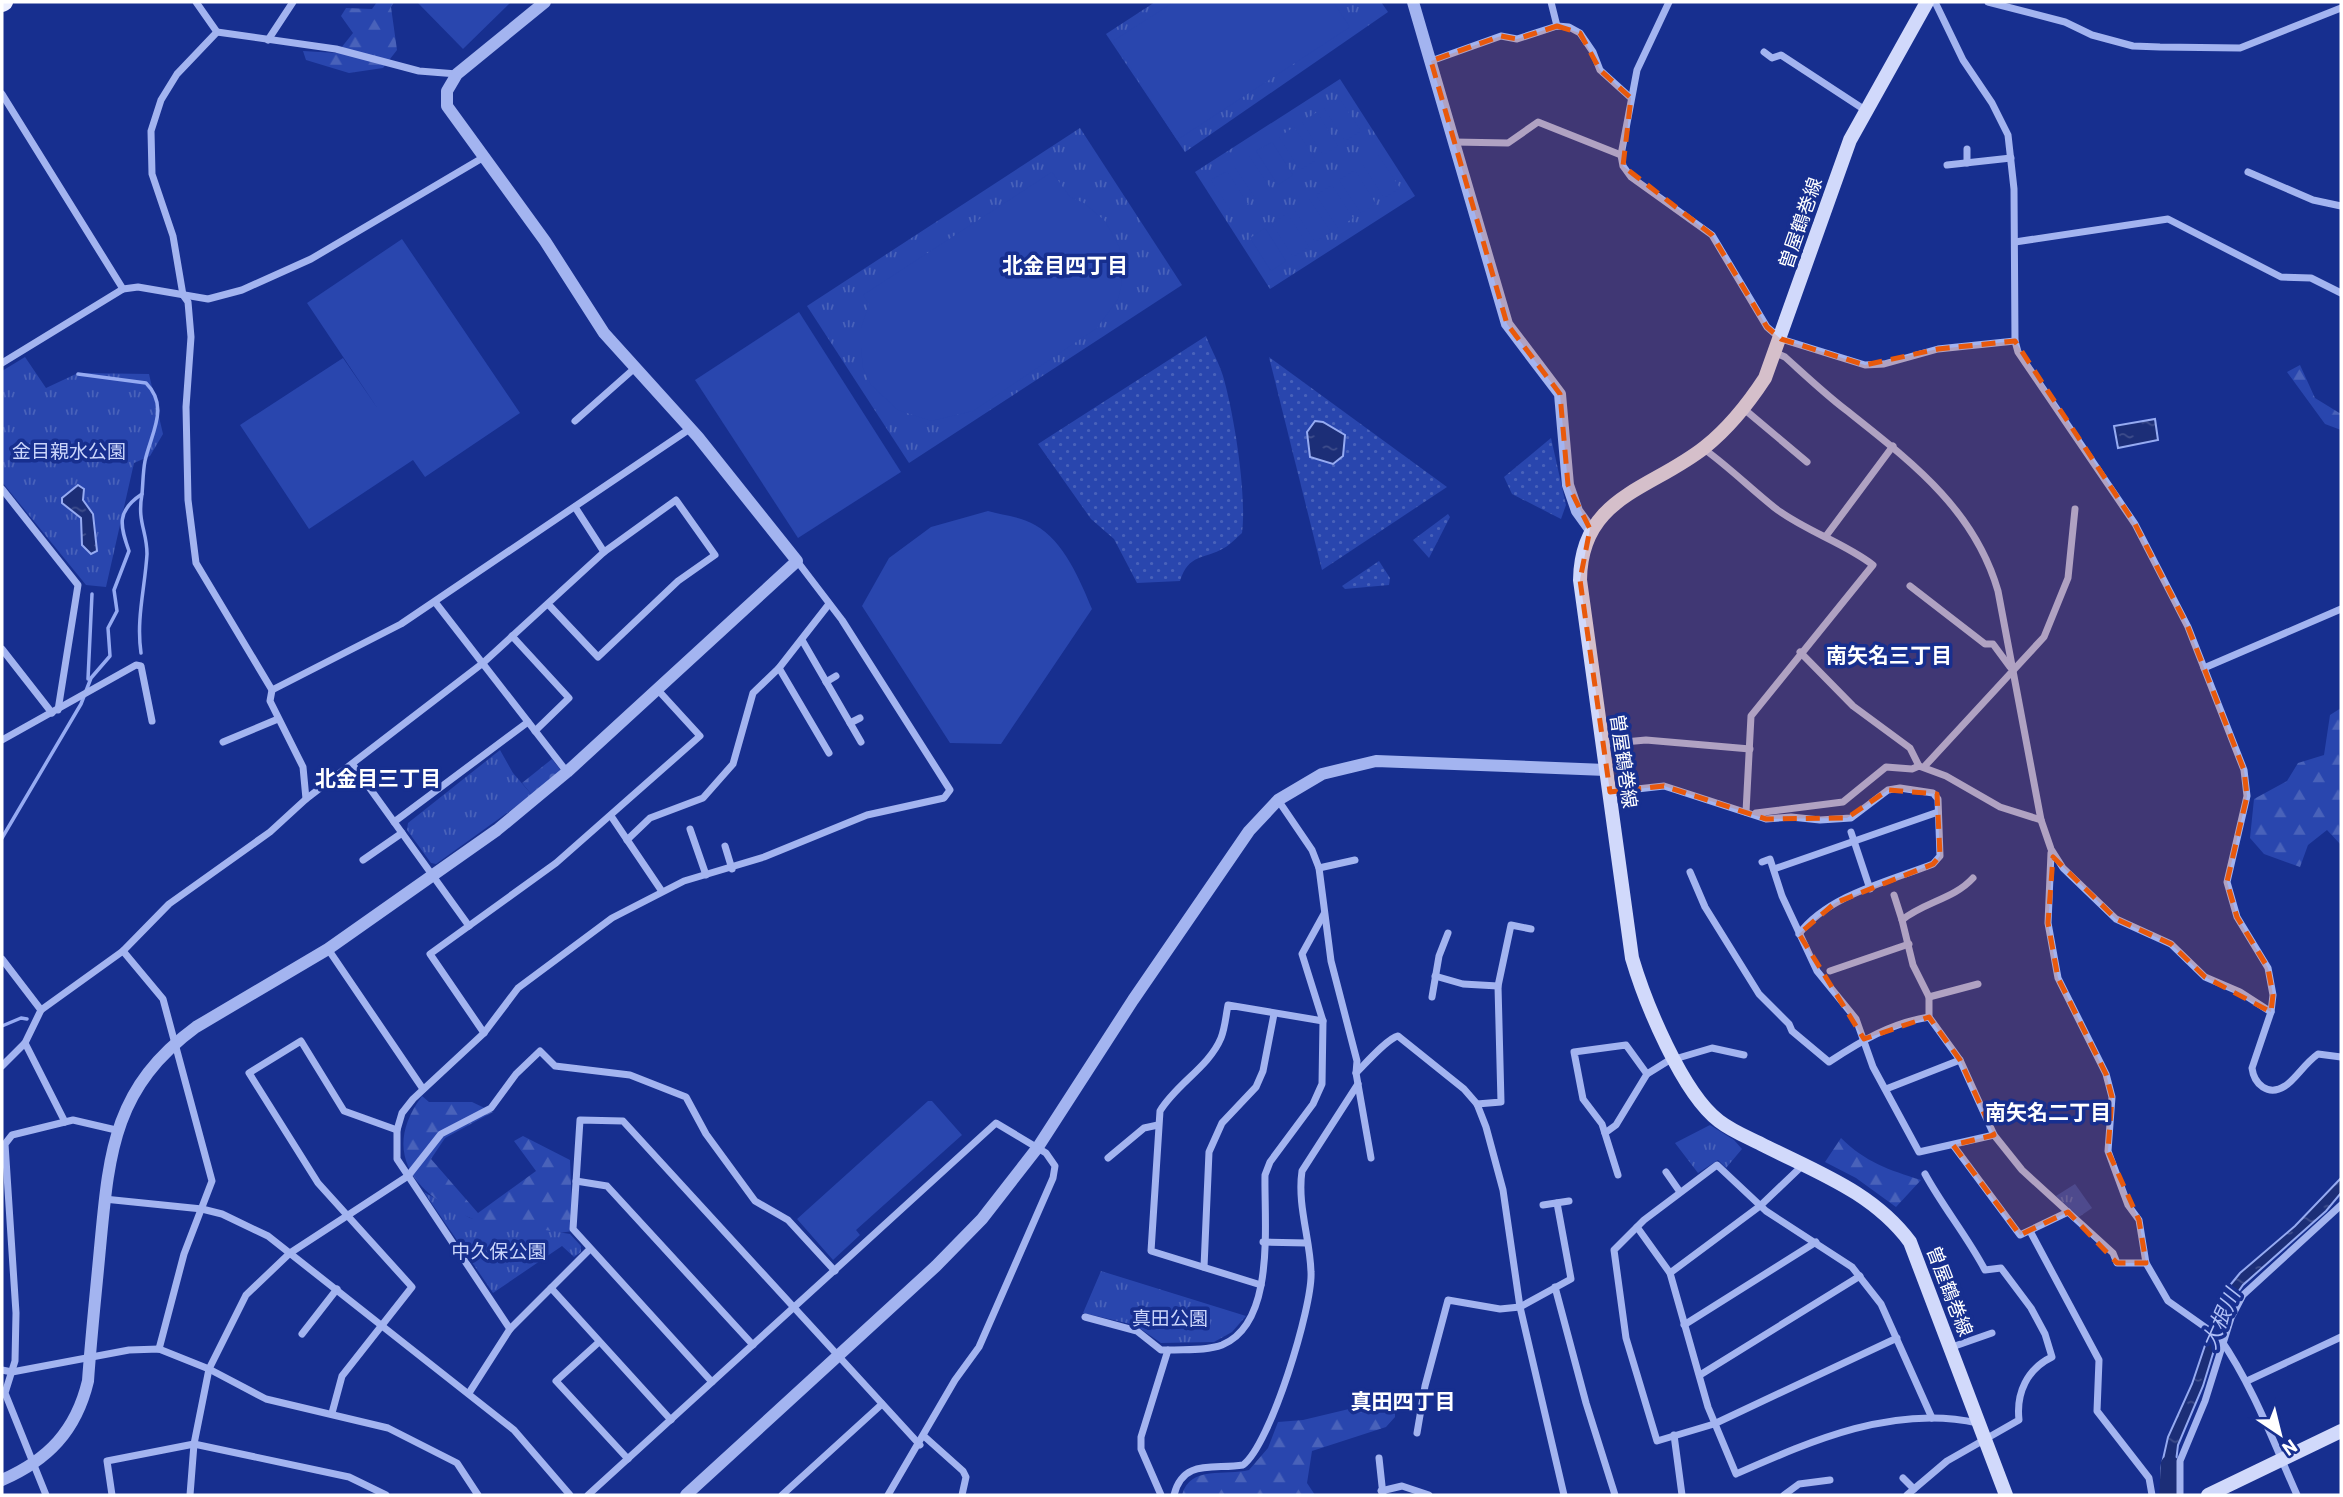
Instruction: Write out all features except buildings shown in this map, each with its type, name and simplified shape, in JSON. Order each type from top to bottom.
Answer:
[{"type":"main road","name":"曽屋鶴巻線","points":[[1927,2],[1865,110],[1842,159],[1776,354],[1765,378],[1744,409],[1704,448],[1616,505],[1590,528],[1582,555],[1580,580],[1632,958],[1644,994],[1696,1097],[1718,1120],[1868,1199],[1893,1219],[1916,1253],[2006,1495]]},
{"type":"main road","points":[[2208,1495],[2341,1431]]},
{"type":"street","points":[[196,2],[217,32],[336,49],[419,71],[457,74]]},
{"type":"street","points":[[268,40],[293,2]]},
{"type":"street","points":[[510,1329],[397,1159],[397,1130],[402,1114],[423,1089],[484,1033],[503,1004],[537,972],[612,918],[661,890],[732,869],[867,815],[944,798],[950,790],[829,604],[691,428],[604,332],[485,156],[447,106],[447,91],[457,74],[545,2]]},
{"type":"street","points":[[1413,2],[1507,324],[1560,394],[1568,485],[1577,511],[1590,528]]},
{"type":"street","points":[[1551,2],[1557,26]]},
{"type":"street","points":[[1669,2],[1664,6],[1636,70],[1622,155],[1623,166],[1631,177],[1712,235],[1767,327],[1781,339],[1865,365],[1884,364],[1938,349],[2015,341]]},
{"type":"street","points":[[1935,2],[1963,60],[1992,103],[2008,135],[2015,242],[2015,341],[2018,352],[2136,524],[2188,626],[2247,783],[2248,796],[2227,881],[2237,917],[2268,968],[2273,982],[2271,1013],[2252,1068],[2256,1083],[2273,1090],[2286,1086],[2298,1069],[2319,1054],[2341,1057]]},
{"type":"street","points":[[1988,2],[2065,22],[2092,34],[2133,46],[2160,47],[2240,48],[2341,8]]},
{"type":"street","points":[[1430,61],[1501,36],[1517,39],[1557,26],[1580,33],[1593,52],[1600,70],[1631,99]]},
{"type":"street","points":[[217,32],[177,74],[161,100],[151,131],[152,174],[173,236],[183,295],[188,302],[191,337],[186,407],[188,500],[196,563],[272,690],[270,701],[303,767],[306,799]]},
{"type":"street","points":[[1764,52],[1772,58],[1781,55],[1865,110]]},
{"type":"street","points":[[2,94],[123,289]]},
{"type":"street","points":[[1454,142],[1508,143],[1538,122],[1622,155]]},
{"type":"street","points":[[1967,149],[1968,163]]},
{"type":"street","points":[[2,363],[123,289],[138,287],[208,299],[242,290],[311,259],[485,156]]},
{"type":"street","points":[[1947,165],[2011,158]]},
{"type":"street","points":[[2248,172],[2313,200],[2341,206]]},
{"type":"street","points":[[2015,242],[2168,219],[2224,245],[2281,277],[2311,278],[2341,293]]},
{"type":"street","points":[[1776,354],[1785,357],[1844,409],[1893,446],[1950,500],[1978,542],[1991,566],[1998,591],[2041,820],[2051,849],[2084,891],[2116,919],[2171,944],[2205,977],[2240,992],[2271,1013]]},
{"type":"street","points":[[575,421],[636,367]]},
{"type":"street","points":[[1744,409],[1808,462]]},
{"type":"street","points":[[272,690],[401,624],[435,603],[691,428]]},
{"type":"street","points":[[1826,536],[1893,446]]},
{"type":"street","points":[[1704,448],[1775,508],[1873,565],[1800,652],[1751,716],[1748,813]]},
{"type":"street","points":[[2,489],[78,585],[55,712]]},
{"type":"street","points":[[2,1066],[25,1043],[41,1010],[123,951],[169,904],[270,832],[306,799],[354,765],[483,663],[604,552],[676,500],[715,555],[678,581],[598,657],[548,604]]},
{"type":"street","points":[[575,507],[604,552]]},
{"type":"street","points":[[1748,813],[1843,802],[1886,767],[1922,767],[2044,637],[2068,578],[2076,509]]},
{"type":"street","points":[[2,1480],[32,1466],[51,1451],[79,1412],[88,1381],[104,1199],[116,1130],[139,1086],[176,1042],[328,949],[497,830],[567,772],[797,561]]},
{"type":"street","points":[[1910,586],[1985,644],[1993,644],[2013,670]]},
{"type":"street","points":[[435,603],[567,772]]},
{"type":"street","points":[[627,841],[650,818],[703,798],[726,773],[733,764],[739,747],[753,693],[779,668],[829,604]]},
{"type":"street","points":[[2204,668],[2341,609]]},
{"type":"street","points":[[512,636],[569,698],[535,731]]},
{"type":"street","points":[[802,640],[861,742]]},
{"type":"street","points":[[2,649],[55,712]]},
{"type":"street","points":[[1800,652],[1853,706],[1909,748],[1922,767],[2000,807],[2041,820]]},
{"type":"street","points":[[2,740],[136,665],[141,666],[152,721]]},
{"type":"street","points":[[779,668],[829,753]]},
{"type":"street","points":[[826,682],[836,676]]},
{"type":"street","points":[[484,1033],[430,954],[556,863],[700,736],[657,689]]},
{"type":"street","points":[[787,702],[796,697]]},
{"type":"street","points":[[850,723],[860,718]]},
{"type":"street","points":[[223,742],[278,719]]},
{"type":"street","points":[[394,822],[528,722]]},
{"type":"street","points":[[816,732],[824,727]]},
{"type":"street","points":[[1602,744],[1646,740],[1750,749]]},
{"type":"street","points":[[686,1495],[965,1236],[1038,1147],[1237,849],[1278,800],[1322,774],[1376,761],[1606,770]]},
{"type":"street","points":[[354,765],[470,926]]},
{"type":"street","points":[[1610,792],[1664,786],[1761,819],[1820,820],[1851,818],[1888,790],[1900,788],[1933,793],[1938,799],[1940,856],[1934,864],[1835,903],[1808,922],[1799,934]]},
{"type":"street","points":[[1278,800],[1312,850],[1319,868],[1331,961],[1357,1061],[1356,1073],[1371,1157]]},
{"type":"street","points":[[1774,869],[1938,813]]},
{"type":"street","points":[[611,816],[661,890]]},
{"type":"street","points":[[690,829],[706,875]]},
{"type":"street","points":[[363,860],[402,832]]},
{"type":"street","points":[[1851,832],[1870,889]]},
{"type":"street","points":[[725,846],[732,869]]},
{"type":"street","points":[[2051,849],[2048,923],[2058,978],[2106,1074],[2112,1097],[2106,1140],[2108,1150],[2127,1205],[2139,1220],[2146,1264],[2168,1301],[2222,1341],[2247,1381],[2297,1495]]},
{"type":"street","points":[[1762,862],[1770,859],[1799,934],[1817,971],[1856,1019],[1873,1067],[1919,1152],[1994,1135]]},
{"type":"street","points":[[1319,868],[1355,860]]},
{"type":"street","points":[[1690,872],[1705,907],[1759,994],[1789,1024],[1791,1031],[1829,1062],[1864,1040],[1909,1020],[1929,1017]]},
{"type":"street","points":[[1902,920],[1919,906],[1949,896],[1973,878]]},
{"type":"street","points":[[1894,895],[1913,965],[1929,997],[1929,1017],[1959,1060],[1994,1135],[2022,1170],[2113,1253],[2118,1263],[2146,1264]]},
{"type":"street","points":[[1085,1317],[1137,1331],[1161,1350],[1212,1348],[1235,1338],[1245,1329],[1257,1309],[1261,1285],[1265,1175],[1270,1162],[1313,1104],[1322,1084],[1323,1021],[1302,954],[1324,914]]},
{"type":"street","points":[[1477,1104],[1502,1102],[1498,986],[1511,925],[1531,929]]},
{"type":"street","points":[[1432,997],[1435,976],[1448,933]]},
{"type":"street","points":[[1830,971],[1909,944]]},
{"type":"street","points":[[328,949],[423,1089]]},
{"type":"street","points":[[123,951],[163,999],[212,1181],[184,1254],[159,1349]]},
{"type":"street","points":[[2,959],[41,1010]]},
{"type":"street","points":[[1435,976],[1463,984],[1498,986]]},
{"type":"street","points":[[1929,997],[1978,984]]},
{"type":"street","points":[[1261,1285],[1152,1251],[1160,1111],[1170,1095],[1210,1055],[1221,1038],[1228,1005],[1323,1021]]},
{"type":"street","points":[[1204,1267],[1209,1152],[1222,1123],[1256,1087],[1263,1071],[1274,1014]]},
{"type":"street","points":[[1356,1073],[1377,1055],[1385,1043],[1398,1036],[1464,1089],[1477,1104],[1503,1190],[1520,1307],[1564,1495]]},
{"type":"street","points":[[332,1413],[342,1376],[412,1287],[318,1184],[249,1073],[301,1041],[344,1111],[397,1130]]},
{"type":"street","points":[[25,1043],[65,1122]]},
{"type":"street","points":[[1618,1175],[1605,1133],[1583,1098],[1574,1052],[1626,1045],[1647,1074]]},
{"type":"street","points":[[1605,1133],[1616,1125],[1647,1074],[1676,1059],[1712,1048],[1744,1055]]},
{"type":"street","points":[[190,1495],[194,1444],[209,1369],[246,1295],[290,1253],[408,1176],[441,1134],[491,1108],[516,1074],[540,1051],[555,1066],[630,1075],[686,1097],[720,1156],[755,1201],[789,1220],[835,1271]]},
{"type":"street","points":[[1886,1089],[1959,1060]]},
{"type":"street","points":[[1174,1495],[1179,1482],[1191,1470],[1213,1465],[1242,1465],[1259,1448],[1292,1362],[1312,1276],[1300,1188],[1302,1171],[1359,1084]]},
{"type":"street","points":[[46,1495],[32,1466],[5,1393],[12,1372],[16,1313],[5,1231],[5,1144],[12,1135],[73,1120],[116,1130]]},
{"type":"street","points":[[712,1382],[573,1229],[580,1120],[622,1121],[919,1445]]},
{"type":"street","points":[[588,1495],[996,1123],[1038,1147],[1052,1160],[1052,1178],[979,1347],[955,1380],[925,1437],[888,1495]]},
{"type":"street","points":[[1108,1158],[1144,1128],[1158,1125]]},
{"type":"street","points":[[1953,1145],[2020,1235],[2068,1212]]},
{"type":"street","points":[[1897,1338],[1714,1424],[1657,1441],[1626,1338],[1615,1250],[1637,1227],[1717,1165],[1760,1206],[1852,1267],[1860,1276],[1881,1304],[1897,1338],[1932,1418]]},
{"type":"street","points":[[1670,1273],[1760,1206],[1803,1165]]},
{"type":"street","points":[[1666,1172],[1680,1192]]},
{"type":"street","points":[[1907,1495],[1947,1461],[2019,1420],[2017,1400],[2027,1380],[2037,1364],[2052,1357],[2045,1334],[2031,1308],[2001,1268],[1984,1270],[1968,1238],[1941,1203],[1925,1174]]},
{"type":"street","points":[[576,1181],[607,1186],[753,1345]]},
{"type":"street","points":[[104,1199],[202,1209],[222,1214],[268,1236],[513,1430],[570,1495]]},
{"type":"street","points":[[1543,1205],[1569,1201]]},
{"type":"street","points":[[1417,1433],[1425,1386],[1448,1300],[1500,1309],[1520,1307],[1571,1279],[1557,1203]]},
{"type":"street","points":[[2180,1495],[2180,1461],[2222,1341],[2243,1295],[2341,1205]]},
{"type":"street","points":[[1637,1227],[1670,1273],[1714,1424],[1736,1474],[1792,1449],[1891,1419],[1932,1418],[1980,1424]]},
{"type":"street","points":[[2029,1231],[2099,1360],[2097,1411],[2149,1478],[2152,1495]]},
{"type":"street","points":[[1263,1242],[1307,1243]]},
{"type":"street","points":[[1684,1325],[1816,1242]]},
{"type":"street","points":[[469,1393],[510,1329],[590,1249]]},
{"type":"street","points":[[1700,1376],[1860,1276]]},
{"type":"street","points":[[551,1287],[671,1420]]},
{"type":"street","points":[[1555,1287],[1586,1404],[1615,1495]]},
{"type":"street","points":[[302,1334],[337,1289]]},
{"type":"street","points":[[1952,1347],[1992,1333]]},
{"type":"street","points":[[2247,1381],[2341,1337]]},
{"type":"street","points":[[599,1342],[556,1381],[628,1459]]},
{"type":"street","points":[[2,1370],[12,1372],[129,1350],[159,1349],[209,1369],[266,1399],[388,1428],[457,1463],[478,1495]]},
{"type":"street","points":[[1161,1495],[1141,1449],[1141,1437],[1168,1350]]},
{"type":"street","points":[[782,1495],[881,1404]]},
{"type":"street","points":[[1674,1436],[1682,1495]]},
{"type":"street","points":[[925,1437],[963,1471],[966,1477],[962,1495]]},
{"type":"street","points":[[112,1495],[107,1461],[194,1444],[349,1476],[386,1495]]},
{"type":"street","points":[[1378,1458],[1382,1493],[1402,1486],[1429,1495]]},
{"type":"street","points":[[1903,1478],[1914,1489]]},
{"type":"street","points":[[1784,1495],[1800,1484],[1830,1480]]},
{"type":"highlighted area","points":[[1557,26],[1580,33],[1600,70],[1631,98],[1623,166],[1712,235],[1767,327],[1781,339],[1865,365],[1938,349],[2015,341],[2135,524],[2188,627],[2244,770],[2247,796],[2227,882],[2237,917],[2268,968],[2273,995],[2271,1012],[2205,977],[2171,944],[2116,919],[2053,857],[2048,923],[2058,978],[2106,1074],[2112,1097],[2108,1151],[2139,1220],[2146,1263],[2117,1263],[2068,1212],[2020,1235],[1953,1145],[1994,1135],[1960,1060],[1929,1017],[1864,1039],[1799,934],[1835,903],[1933,864],[1940,856],[1937,794],[1888,790],[1847,818],[1766,819],[1664,786],[1610,792],[1580,580],[1590,529],[1568,485],[1560,394],[1507,324],[1431,61],[1501,36],[1517,39]]},
{"type":"green space","points":[[377,2],[394,2],[391,7],[397,50],[383,68],[349,73],[306,60],[303,51],[337,53],[353,33],[341,16],[346,8],[372,9]]},
{"type":"green space","points":[[417,2],[511,2],[463,49]]},
{"type":"green space","points":[[1155,2],[1381,2],[1388,12],[1185,152],[1106,34]]},
{"type":"green space","points":[[1174,2],[1333,2],[1350,27],[1177,140],[1113,41]]},
{"type":"green space","points":[[1340,79],[1415,196],[1270,289],[1195,172]]},
{"type":"green space","points":[[1339,98],[1361,131],[1345,141],[1324,108]]},
{"type":"green space","points":[[1317,112],[1338,146],[1323,155],[1302,122]]},
{"type":"green space","points":[[1294,127],[1316,160],[1300,170],[1279,137]]},
{"type":"green space","points":[[1080,128],[1182,285],[909,463],[807,306]]},
{"type":"green space","points":[[1272,142],[1293,175],[1278,185],[1256,151]]},
{"type":"green space","points":[[1378,155],[1400,188],[1384,198],[1363,165]]},
{"type":"green space","points":[[1249,156],[1271,189],[1256,199],[1234,166]]},
{"type":"green space","points":[[1355,170],[1376,204],[1361,213],[1339,180]]},
{"type":"green space","points":[[1227,171],[1248,204],[1233,214],[1211,180]]},
{"type":"green space","points":[[1052,172],[1070,197],[1084,203],[1105,221],[1119,246],[1122,283],[1118,299],[1097,328],[973,411],[931,421],[898,410],[871,385],[863,368],[861,328],[869,304],[863,295]]},
{"type":"green space","points":[[1332,185],[1353,218],[1338,228],[1316,195]]},
{"type":"green space","points":[[1309,199],[1331,232],[1315,242],[1294,209]]},
{"type":"green space","points":[[1287,213],[1309,247],[1293,257],[1272,224]]},
{"type":"green space","points":[[1265,228],[1286,261],[1271,271],[1250,238]]},
{"type":"green space","points":[[402,239],[520,413],[425,477],[413,460],[309,529],[240,425],[343,358],[378,409],[307,303]]},
{"type":"green space","points":[[799,312],[901,472],[798,538],[695,380]]},
{"type":"green space","points":[[1206,336],[1223,376],[1235,432],[1243,497],[1242,533],[1217,552],[1193,561],[1180,581],[1137,583],[1114,539],[1091,519],[1038,444]]},
{"type":"green space","name":"金目親水公園","points":[[25,357],[46,388],[78,373],[149,374],[163,434],[150,456],[134,463],[106,587],[86,585],[2,482],[2,371]]},
{"type":"green space","points":[[1269,357],[1447,487],[1322,570]]},
{"type":"green space","points":[[2300,365],[2315,398],[2341,414],[2341,430],[2325,424],[2287,372]]},
{"type":"green space","points":[[1551,438],[1566,505],[1561,519],[1512,494],[1504,477]]},
{"type":"green space","points":[[988,511],[1024,520],[1045,532],[1070,562],[1092,609],[1001,744],[950,743],[862,606],[889,558],[931,527]]},
{"type":"green space","points":[[1448,514],[1450,517],[1429,558],[1413,540]]},
{"type":"green space","points":[[1379,561],[1390,578],[1389,585],[1345,589],[1342,586]]},
{"type":"green space","points":[[2341,708],[2341,845],[2327,830],[2308,845],[2300,867],[2264,854],[2250,838],[2254,799],[2287,781],[2298,763],[2324,755],[2330,715]]},
{"type":"green space","points":[[500,750],[513,773],[532,795],[436,864],[431,863],[407,830],[408,823]]},
{"type":"green space","points":[[552,759],[562,772],[532,795],[522,783]]},
{"type":"green space","points":[[422,1096],[429,1102],[472,1102],[493,1112],[445,1138],[431,1159],[478,1213],[536,1171],[514,1141],[523,1136],[570,1160],[573,1231],[559,1233],[478,1220],[432,1196],[418,1183],[404,1152],[404,1135],[410,1116]]},
{"type":"green space","points":[[928,1101],[932,1101],[962,1135],[856,1230],[860,1235],[833,1260],[797,1219]]},
{"type":"green space","points":[[1710,1125],[1734,1140],[1742,1149],[1726,1168],[1718,1160],[1698,1173],[1675,1143]]},
{"type":"green space","points":[[1841,1138],[1878,1164],[1921,1180],[1896,1207],[1856,1178],[1825,1162]]},
{"type":"green space","points":[[2075,1184],[2092,1208],[2079,1217],[2056,1196]]},
{"type":"green space","name":"中久保公園","points":[[424,1192],[470,1218],[570,1234],[581,1246],[581,1252],[574,1257],[562,1246],[493,1293]]},
{"type":"green space","name":"真田公園","points":[[1101,1271],[1246,1316],[1232,1332],[1214,1342],[1161,1343],[1135,1325],[1083,1313]]},
{"type":"green space","points":[[1395,1398],[1395,1417],[1386,1427],[1312,1451],[1307,1483],[1315,1495],[1182,1495],[1186,1486],[1201,1475],[1249,1470],[1268,1448],[1278,1422],[1303,1420]]},
{"type":"water","points":[[2155,419],[2158,440],[2118,448],[2114,426]]},
{"type":"water","points":[[1315,421],[1323,422],[1345,435],[1343,456],[1333,464],[1310,457],[1307,432]]},
{"type":"water","points":[[78,485],[84,489],[83,500],[93,514],[97,551],[91,554],[82,545],[81,518],[62,503],[62,498]]},
{"type":"water","points":[[2341,1178],[2341,1193],[2326,1211],[2243,1285],[2227,1308],[2203,1386],[2178,1445],[2173,1487],[2167,1495],[2161,1495],[2161,1468],[2168,1437],[2192,1384],[2222,1295],[2240,1273],[2295,1226]]},
{"type":"waterway","points":[[2,838],[81,704],[91,678],[110,656],[108,628],[117,611],[114,590],[129,551],[122,520],[128,507],[142,494],[145,461],[157,421],[157,401],[146,383],[78,374]]},
{"type":"waterway","points":[[141,653],[140,616],[147,554],[141,519],[142,494]]},
{"type":"waterway","points":[[88,679],[92,594]]},
{"type":"waterway","points":[[2,1026],[21,1018],[27,1019]]},
{"type":"waterway","name":"大根川","points":[[2169,1495],[2170,1465]]},
{"type":"district","name":"北金目四丁目","points":[[1065,266]]},
{"type":"district","name":"南矢名三丁目","points":[[1889,656]]},
{"type":"district","name":"北金目三丁目","points":[[378,779]]},
{"type":"district","name":"南矢名二丁目","points":[[2048,1113]]},
{"type":"district","name":"真田四丁目","points":[[1403,1402]]}]
